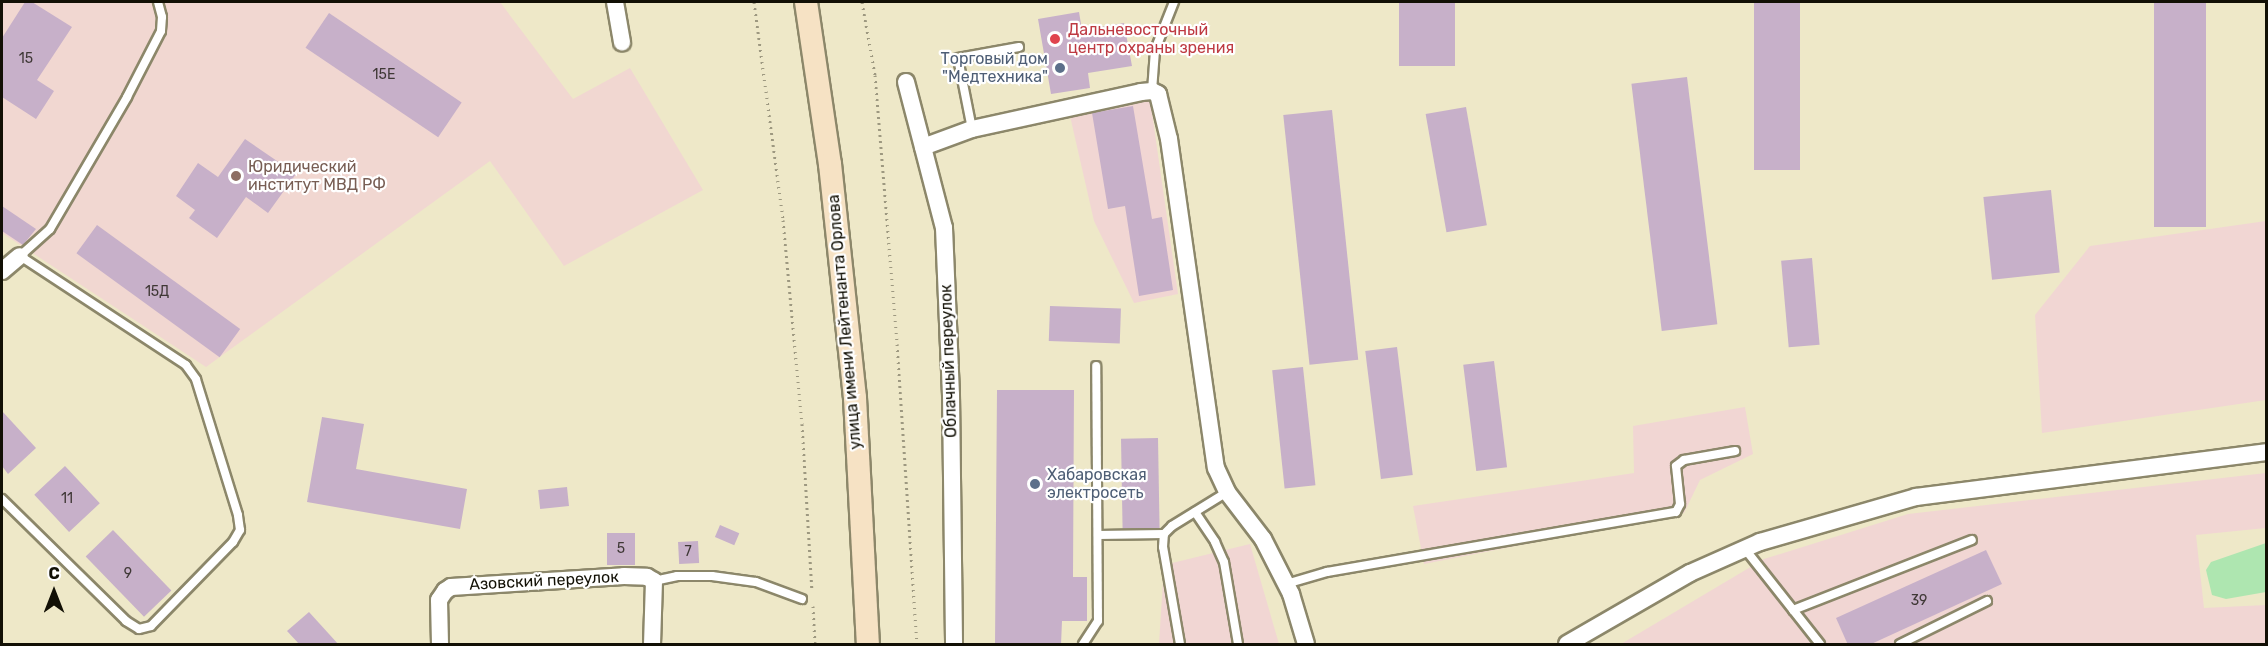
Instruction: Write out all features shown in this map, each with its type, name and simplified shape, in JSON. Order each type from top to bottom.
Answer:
[{"type":"main road","name":"улица имени Лейтенанта Орлова","points":[[806,2],[830,164],[855,398],[868,645]]},
{"type":"street","points":[[615,2],[622,42]]},
{"type":"street","name":"Облачный переулок","points":[[906,82],[944,228],[951,395],[954,645]]},
{"type":"street","points":[[923,147],[972,129],[1152,91],[1158,94],[1164,110],[1216,468],[1227,492],[1263,539],[1286,584],[1306,645]]},
{"type":"street","points":[[2,271],[20,256]]},
{"type":"street","points":[[1567,645],[1690,573],[1760,542],[1916,497],[2266,452]]},
{"type":"street","name":"Азовский переулок","points":[[440,645],[439,600],[451,587],[624,576],[647,577],[654,581]]},
{"type":"street","points":[[652,645],[654,581]]},
{"type":"lane","points":[[2,499],[126,621],[140,629],[151,626],[233,542],[240,530],[238,515],[196,379],[186,365],[20,256],[50,229],[126,97],[161,31],[162,17],[158,2]]},
{"type":"lane","points":[[1152,91],[1155,50],[1174,2]]},
{"type":"lane","points":[[972,129],[958,58],[1019,47]]},
{"type":"lane","points":[[1083,645],[1098,621],[1096,366]]},
{"type":"lane","points":[[1286,584],[1327,572],[1676,512],[1680,504],[1676,466],[1684,460],[1735,451]]},
{"type":"lane","points":[[1098,535],[1164,534],[1227,492]]},
{"type":"lane","points":[[1195,512],[1215,542],[1224,562],[1238,645]]},
{"type":"lane","points":[[1164,534],[1162,547],[1180,645]]},
{"type":"lane","points":[[1793,610],[1972,540]]},
{"type":"lane","points":[[1745,549],[1820,645]]},
{"type":"lane","points":[[654,581],[677,576],[712,576],[756,582],[802,599]]},
{"type":"lane","points":[[1900,645],[1988,601]]},
{"type":"path","points":[[754,2],[783,220],[798,378],[815,645]]},
{"type":"path","points":[[862,2],[877,99],[898,356],[917,645]]},
{"type":"shaded area","name":"Юридический институт МВД РФ","points":[[2,2],[500,2],[573,99],[630,68],[703,190],[564,266],[490,161],[206,367],[2,233]]},
{"type":"shaded area","points":[[1150,99],[1178,294],[1134,303],[1094,221],[1070,116]]},
{"type":"shaded area","points":[[2266,221],[2266,400],[2042,433],[2035,315],[2090,246]]},
{"type":"shaded area","points":[[1745,407],[1753,454],[1700,480],[1684,513],[1424,564],[1413,506],[1634,473],[1633,426]]},
{"type":"shaded area","points":[[2266,473],[2266,528],[2196,535],[2204,608],[2266,605],[2266,644],[1621,644],[1764,559],[1908,514]]},
{"type":"shaded area","points":[[1250,544],[1279,644],[1159,644],[1164,565]]},
{"type":"green space","points":[[2266,543],[2266,592],[2226,599],[2212,595],[2206,570],[2211,562]]},
{"type":"building","points":[[25,2],[32,2],[72,27],[37,80],[54,91],[36,119],[2,97],[2,38]]},
{"type":"building","points":[[1399,2],[1455,2],[1455,66],[1399,66]]},
{"type":"building","points":[[1754,2],[1800,2],[1800,170],[1754,170]]},
{"type":"building","points":[[2154,2],[2206,2],[2206,227],[2154,227]]},
{"type":"building","points":[[1079,12],[1082,30],[1124,23],[1132,66],[1088,73],[1090,88],[1051,94],[1038,19]]},
{"type":"building","points":[[329,13],[462,102],[438,137],[306,48]]},
{"type":"building","points":[[1687,77],[1717,324],[1662,331],[1631,84]]},
{"type":"building","points":[[1133,106],[1152,219],[1162,217],[1173,290],[1139,296],[1125,206],[1108,209],[1092,113]]},
{"type":"building","points":[[1466,107],[1487,225],[1446,232],[1426,114]]},
{"type":"building","points":[[1332,110],[1358,360],[1310,365],[1283,115]]},
{"type":"building","points":[[245,139],[296,174],[268,213],[246,197],[217,238],[189,218],[195,210],[176,196],[198,163],[218,177]]},
{"type":"building","points":[[2051,190],[2060,273],[1992,280],[1983,197]]},
{"type":"building","points":[[2,206],[36,229],[23,245],[2,231]]},
{"type":"building","points":[[97,225],[240,329],[220,357],[76,253]]},
{"type":"building","points":[[1812,258],[1820,345],[1789,347],[1781,261]]},
{"type":"building","points":[[1050,306],[1121,308],[1120,343],[1049,341]]},
{"type":"building","points":[[1397,347],[1413,475],[1381,479],[1365,351]]},
{"type":"building","points":[[1494,361],[1507,467],[1476,471],[1463,365]]},
{"type":"building","points":[[1303,367],[1315,485],[1285,489],[1272,370]]},
{"type":"building","name":"Хабаровская электросеть","points":[[997,390],[1074,390],[1073,577],[1087,577],[1087,621],[1062,621],[1061,645],[995,645]]},
{"type":"building","points":[[2,411],[36,448],[8,474],[2,466]]},
{"type":"building","points":[[322,417],[364,424],[356,469],[467,489],[460,529],[307,502]]},
{"type":"building","points":[[1158,438],[1160,528],[1123,529],[1121,439]]},
{"type":"building","points":[[65,466],[100,503],[69,532],[34,495]]},
{"type":"building","points":[[567,487],[569,506],[540,509],[538,490]]},
{"type":"building","points":[[720,525],[739,533],[734,545],[715,537]]},
{"type":"building","points":[[113,530],[171,590],[144,617],[86,556]]},
{"type":"building","points":[[607,533],[635,533],[635,565],[607,565]]},
{"type":"building","points":[[698,541],[699,563],[679,564],[678,542]]},
{"type":"building","points":[[1986,550],[2002,584],[1869,645],[1848,645],[1836,618]]},
{"type":"building","points":[[309,612],[339,645],[300,645],[287,631]]},
{"type":"place","name":"Дальневосточный центр охраны зрения","points":[[1055,39]]},
{"type":"place","name":"Торговый дом \"Медтехника\"","points":[[1060,68]]},
{"type":"place","name":"Юридический институт МВД РФ","points":[[236,176]]},
{"type":"place","name":"Хабаровская электросеть","points":[[1035,484]]}]
